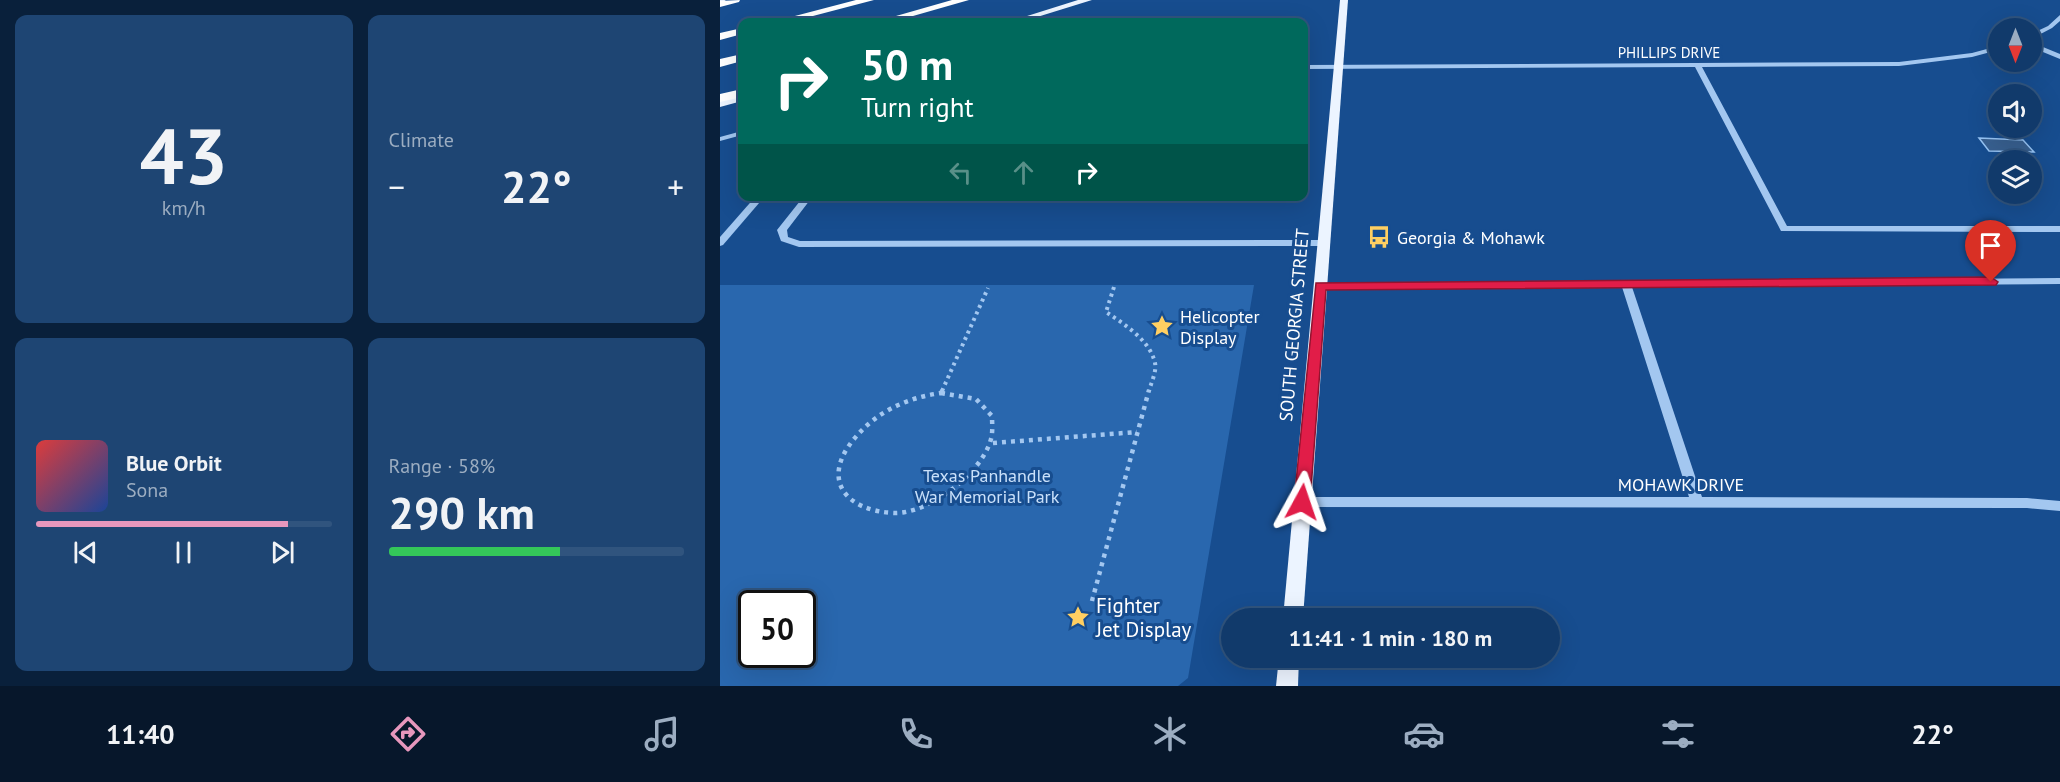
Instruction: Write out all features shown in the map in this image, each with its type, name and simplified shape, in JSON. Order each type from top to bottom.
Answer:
[{"type":"highway","points":[[721,2],[735,0]]},
{"type":"highway","points":[[795,18],[869,0]]},
{"type":"highway","points":[[896,18],[964,0]]},
{"type":"highway","points":[[720,37],[738,32]]},
{"type":"highway","points":[[720,63],[738,59]]},
{"type":"highway","points":[[720,98],[738,94]]},
{"type":"main road","points":[[1027,18],[1088,0]]},
{"type":"main road","name":"SOUTH GEORGIA STREET","points":[[1294,608],[1338,67],[1341,3]]},
{"type":"main road","points":[[720,104],[738,99]]},
{"type":"main road","points":[[1287,686],[1288,668]]},
{"type":"street","points":[[2042,31],[2060,17]]},
{"type":"street","points":[[2042,49],[2060,57]]},
{"type":"street","name":"PHILLIPS DRIVE","points":[[1308,67],[1899,64],[1972,55],[1988,51]]},
{"type":"street","points":[[1697,65],[1784,229],[2060,229]]},
{"type":"street","points":[[720,139],[738,134]]},
{"type":"street","points":[[720,243],[757,201]]},
{"type":"street","points":[[805,201],[782,230],[784,239],[799,244],[1324,243]]},
{"type":"street","points":[[1320,286],[2060,281]]},
{"type":"street","points":[[1626,284],[1697,502]]},
{"type":"street","name":"MOHAWK DRIVE","points":[[1302,502],[2026,503],[2060,506]]},
{"type":"path","points":[[1092,601],[1156,365],[1148,346],[1129,327],[1106,312],[1114,287]]},
{"type":"path","points":[[941,393],[988,288]]},
{"type":"path","points":[[941,393],[955,393],[974,399],[987,409],[994,425],[993,443],[983,462],[966,481],[942,497],[915,508],[888,512],[865,509],[847,499],[838,484],[839,465],[848,445],[863,427],[884,411],[908,400],[941,393]]},
{"type":"path","points":[[993,443],[1137,432]]},
{"type":"green space","name":"Texas Panhandle War Memorial Park","points":[[720,285],[1254,285],[1188,678],[1178,686],[720,686]]},
{"type":"shaded area","points":[[1979,138],[2023,140],[2032,150],[1988,150]]},
{"type":"place","name":"Georgia & Mohawk","points":[[1379,237]]},
{"type":"place","name":"Helicopter Display","points":[[1162,326]]},
{"type":"place","name":"Fighter Jet Display","points":[[1078,617]]},
{"type":"route","points":[[1302,502],[1320,286],[1991,282]]}]
